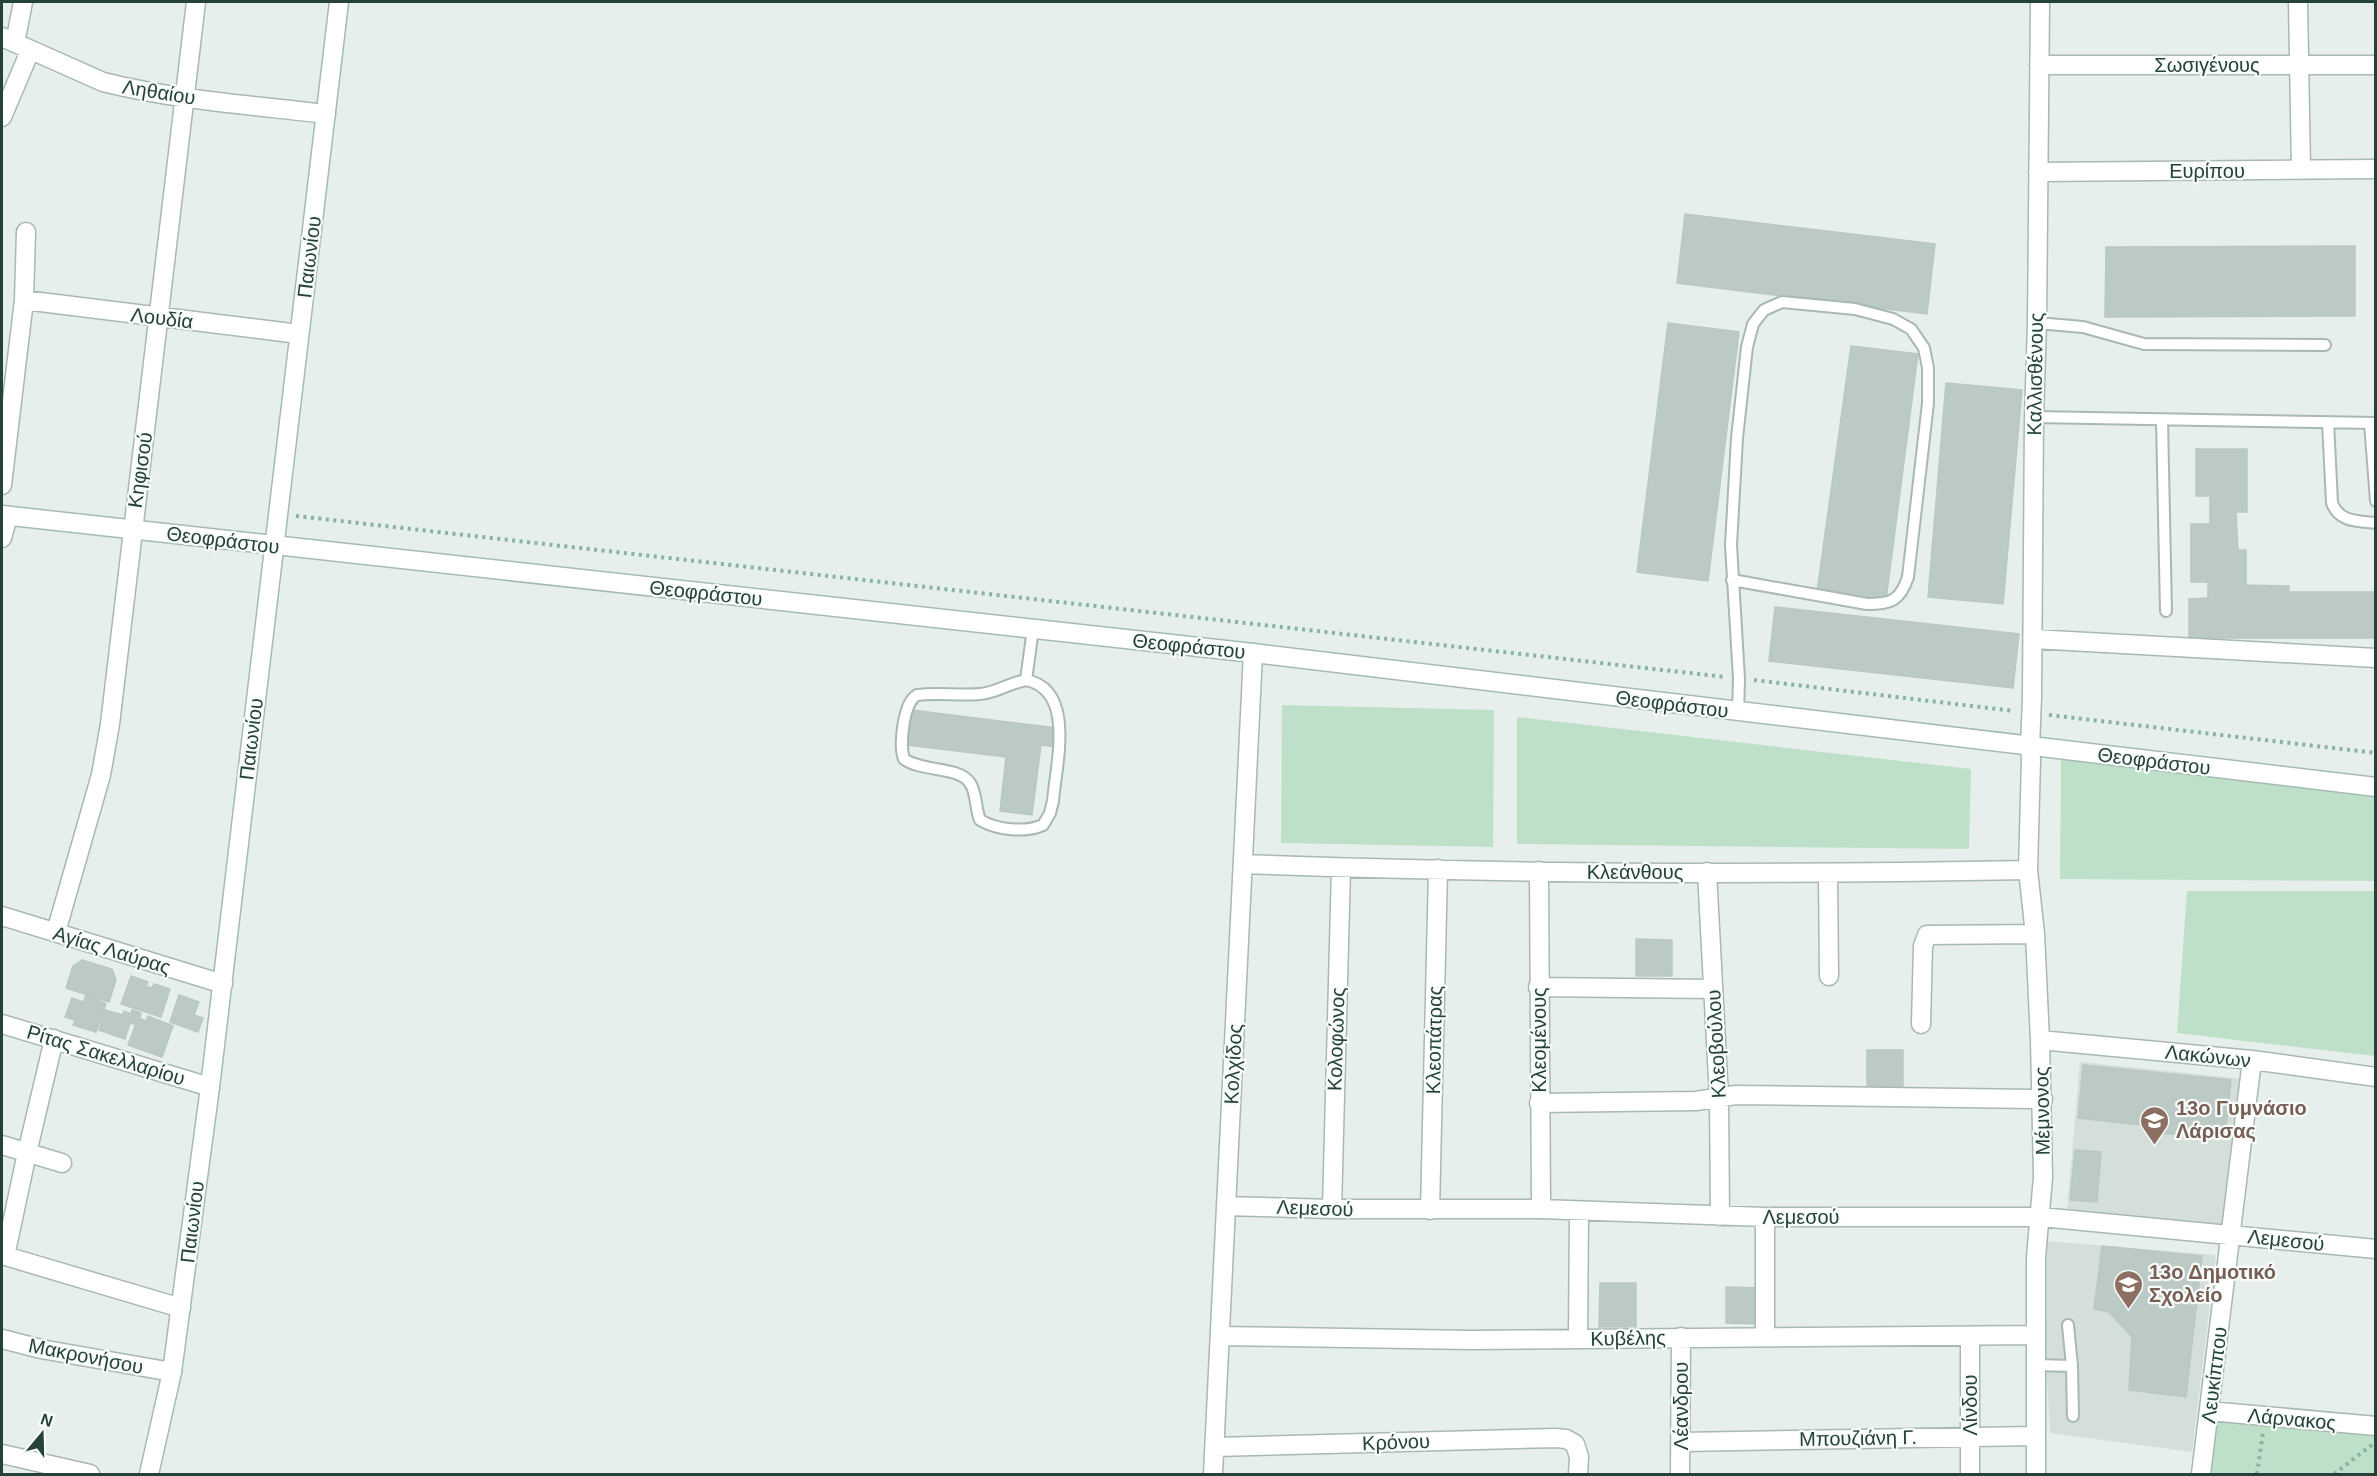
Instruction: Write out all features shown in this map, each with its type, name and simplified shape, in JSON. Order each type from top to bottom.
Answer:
[{"type":"street","points":[[2,117],[23,2]]},
{"type":"street","name":"Κηφισού","points":[[56,933],[103,767],[114,692],[196,2]]},
{"type":"street","name":"Παιωνίου","points":[[149,1474],[172,1372],[210,1087],[339,2]]},
{"type":"street","name":"Καλλισθένους","points":[[2030,747],[2040,2]]},
{"type":"street","points":[[2298,2],[2301,170]]},
{"type":"street","name":"Ληθαίου","points":[[15,44],[103,82],[185,97],[326,114]]},
{"type":"street","name":"Σωσιγένους","points":[[2040,65],[2376,65]]},
{"type":"street","name":"Ευρίπου","points":[[2038,172],[2376,170]]},
{"type":"street","points":[[2,485],[24,300],[26,232]]},
{"type":"street","name":"Λουδία","points":[[24,300],[300,334]]},
{"type":"street","points":[[2,538],[5,516]]},
{"type":"street","name":"Θεοφράστου","points":[[5,516],[1253,653],[2376,787]]},
{"type":"street","points":[[2033,639],[2376,658]]},
{"type":"street","name":"Κολχίδος","points":[[1213,1474],[1253,653]]},
{"type":"street","name":"Μέμνονος","points":[[2030,747],[2028,870],[2035,934],[2043,1099],[2043,1190],[2037,1244],[2036,1474]]},
{"type":"street","name":"Κλεάνθους","points":[[1243,864],[1341,868],[1828,874],[2028,870]]},
{"type":"street","name":"Κολοφώνος","points":[[1332,1209],[1341,868]]},
{"type":"street","name":"Κλεοπάτρας","points":[[1430,1210],[1438,869]]},
{"type":"street","name":"Κλεομένους","points":[[1539,871],[1541,1209]]},
{"type":"street","name":"Κλεοβούλου","points":[[1707,872],[1719,1098],[1720,1216]]},
{"type":"street","points":[[1828,874],[1829,976]]},
{"type":"street","name":"Αγίας Λαύρας","points":[[2,916],[222,984]]},
{"type":"street","points":[[1921,1024],[1923,946],[1927,935],[2035,934]]},
{"type":"street","points":[[1538,987],[1713,989]]},
{"type":"street","name":"Ρίτας Σακελλαρίου","points":[[2,1024],[210,1087]]},
{"type":"street","points":[[54,1039],[3,1256],[181,1308]]},
{"type":"street","name":"Λακώνων","points":[[2040,1040],[2252,1060],[2376,1077]]},
{"type":"street","name":"Λευκίππου","points":[[2201,1474],[2252,1060]]},
{"type":"street","points":[[1539,1102],[1696,1101],[1736,1095],[2043,1099]]},
{"type":"street","points":[[2,1145],[62,1163]]},
{"type":"street","name":"Λεμεσού","points":[[1226,1206],[1430,1210],[1541,1209],[1765,1217],[2041,1216],[2376,1249]]},
{"type":"street","points":[[1578,1339],[1579,1211]]},
{"type":"street","points":[[1765,1217],[1765,1337]]},
{"type":"street","name":"Κυβέλης","points":[[1220,1336],[1401,1340],[2036,1335]]},
{"type":"street","name":"Λίνδου","points":[[1970,1336],[1970,1474]]},
{"type":"street","name":"Λέανδρου","points":[[1680,1474],[1681,1337]]},
{"type":"street","name":"Μακρονήσου","points":[[2,1339],[41,1349],[172,1372]]},
{"type":"street","name":"Λάρνακος","points":[[2209,1411],[2376,1426]]},
{"type":"street","name":"Μπουζιάνη Γ.","points":[[1681,1442],[2036,1436]]},
{"type":"street","name":"Κρόνου","points":[[1215,1447],[1557,1438],[1566,1439],[1575,1444],[1579,1457],[1578,1474]]},
{"type":"street","points":[[2,1454],[90,1474]]},
{"type":"lane","points":[[1732,580],[1867,604],[1883,604],[1895,600],[1903,591],[1908,577],[1928,403],[1928,368],[1924,348],[1911,329],[1893,319],[1855,309],[1782,302],[1764,310],[1753,324],[1747,347],[1737,438],[1731,545],[1732,580],[1739,679],[1738,712]]},
{"type":"lane","points":[[2037,323],[2083,327],[2144,344],[2325,345]]},
{"type":"lane","points":[[2034,417],[2373,423],[2376,501]]},
{"type":"lane","points":[[2162,420],[2166,611]]},
{"type":"lane","points":[[2328,422],[2334,510],[2348,520],[2376,523]]},
{"type":"lane","points":[[1026,681],[1033,629]]},
{"type":"lane","points":[[1026,681],[1044,687],[1057,708],[1059,724],[1053,801],[1050,813],[1043,825],[1025,830],[996,827],[980,820],[973,790],[963,776],[919,766],[904,759],[902,752],[907,708],[912,698],[917,695],[978,694],[1026,681]]},
{"type":"lane","points":[[2068,1325],[2073,1416]]},
{"type":"lane","points":[[2036,1365],[2072,1366]]},
{"type":"path","points":[[278,514],[2376,753]]},
{"type":"path","points":[[2257,1474],[2265,1416]]},
{"type":"path","points":[[2334,1474],[2376,1442]]},
{"type":"shaded area","name":"13ο Γυμνάσιο Λάρισας","points":[[2080,1062],[2244,1079],[2229,1225],[2067,1211]]},
{"type":"shaded area","name":"13ο Δημοτικό Σχολείο","points":[[2047,1241],[2216,1255],[2192,1452],[2050,1433],[2046,1365]]},
{"type":"green space","points":[[1282,705],[1494,710],[1493,847],[1281,843]]},
{"type":"green space","points":[[1517,717],[1971,769],[1969,849],[1517,844]]},
{"type":"green space","points":[[2061,757],[2375,794],[2375,881],[2060,879]]},
{"type":"green space","points":[[2187,891],[2375,891],[2375,1056],[2177,1033]]},
{"type":"green space","points":[[2209,1411],[2375,1426],[2375,1474],[2201,1474]]},
{"type":"building","points":[[1685,214],[1935,244],[1927,314],[1677,283]]},
{"type":"building","points":[[2355,246],[2355,316],[2105,317],[2106,247]]},
{"type":"building","points":[[1668,323],[1739,332],[1708,581],[1637,572]]},
{"type":"building","points":[[1851,346],[1918,354],[1886,600],[1817,592]]},
{"type":"building","points":[[1946,383],[2022,390],[2003,604],[1928,597]]},
{"type":"building","points":[[2196,449],[2247,449],[2247,512],[2236,512],[2238,550],[2246,550],[2246,585],[2289,586],[2289,592],[2376,592],[2376,638],[2189,638],[2189,599],[2208,598],[2208,582],[2191,582],[2191,524],[2210,524],[2210,496],[2196,496]]},
{"type":"building","points":[[1775,607],[2019,634],[2013,688],[1769,661]]},
{"type":"building","points":[[912,710],[1057,728],[1055,747],[1041,745],[1032,815],[1000,811],[1006,757],[908,745]]},
{"type":"building","points":[[1636,939],[1672,940],[1672,976],[1636,976]]},
{"type":"building","points":[[82,960],[112,969],[116,980],[109,1002],[66,988],[73,966]]},
{"type":"building","points":[[131,976],[148,982],[146,986],[152,988],[154,984],[170,989],[161,1017],[121,1004]]},
{"type":"building","points":[[86,995],[106,1004],[96,1032],[73,1025],[75,1020],[65,1017],[72,998],[83,1002]]},
{"type":"building","points":[[179,995],[199,1002],[194,1015],[203,1018],[198,1032],[170,1022]]},
{"type":"building","points":[[105,1010],[123,1015],[124,1011],[131,1014],[132,1010],[141,1013],[134,1024],[130,1023],[125,1039],[99,1030]]},
{"type":"building","points":[[148,1016],[173,1026],[162,1057],[128,1045],[138,1018],[146,1021]]},
{"type":"building","points":[[1867,1050],[1903,1050],[1903,1086],[1867,1086]]},
{"type":"building","points":[[2083,1065],[2231,1080],[2225,1137],[2151,1133],[2152,1126],[2078,1118]]},
{"type":"building","points":[[2075,1150],[2101,1152],[2097,1202],[2070,1200]]},
{"type":"building","points":[[2102,1246],[2202,1256],[2186,1397],[2129,1390],[2132,1337],[2109,1312],[2094,1309]]},
{"type":"building","points":[[1600,1283],[1636,1283],[1636,1327],[1599,1327]]},
{"type":"building","points":[[1726,1287],[1762,1288],[1762,1324],[1726,1323]]},
{"type":"place","name":"13ο Γυμνάσιο Λάρισας","points":[[2155,1146]]},
{"type":"place","name":"13ο Δημοτικό Σχολείο","points":[[2128,1310]]}]
